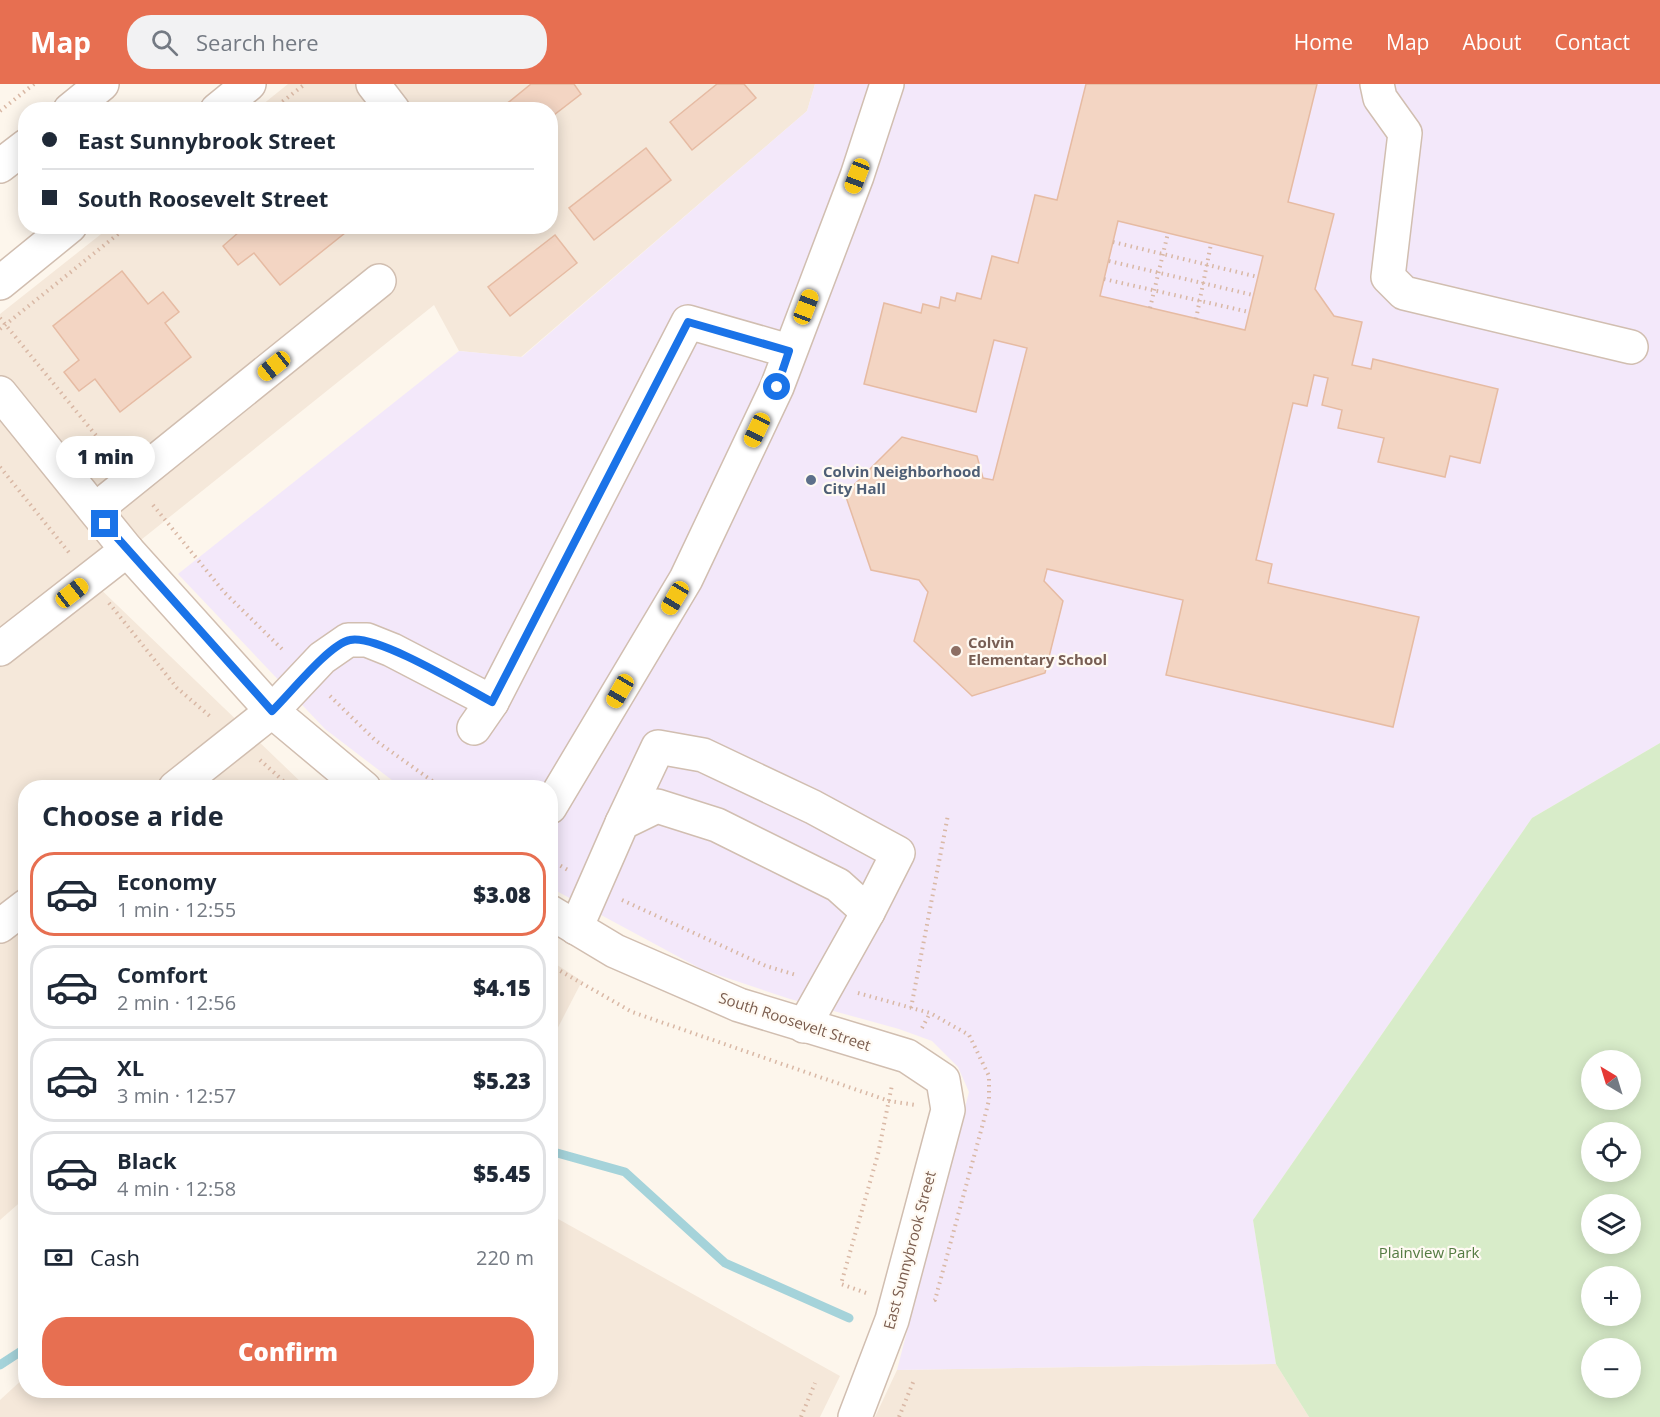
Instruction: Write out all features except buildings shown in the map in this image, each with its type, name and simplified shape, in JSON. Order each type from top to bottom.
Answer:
[{"type":"street","points":[[80,102],[102,84]]},
{"type":"street","points":[[227,102],[249,84]]},
{"type":"street","points":[[373,84],[387,102]]},
{"type":"street","points":[[558,794],[686,579],[777,387],[857,176],[887,84]]},
{"type":"street","points":[[1377,84],[1380,98],[1406,133],[1388,277],[1404,293],[1631,347]]},
{"type":"street","points":[[0,166],[18,152]]},
{"type":"street","points":[[0,283],[60,234]]},
{"type":"street","points":[[95,510],[379,280]]},
{"type":"street","points":[[474,728],[492,702],[688,322],[789,351]]},
{"type":"street","points":[[0,393],[127,550],[272,711],[354,780]]},
{"type":"street","points":[[0,649],[127,550]]},
{"type":"street","points":[[185,780],[272,711],[322,658],[348,640],[367,640],[492,702]]},
{"type":"street","points":[[563,920],[595,885],[658,747],[702,755],[813,807],[898,853],[868,912],[804,1026]]},
{"type":"street","points":[[622,823],[657,806],[717,825],[838,885],[868,912]]},
{"type":"street","points":[[0,926],[18,912]]},
{"type":"street","name":"South Roosevelt Street","points":[[563,920],[615,951],[739,1005],[907,1056],[945,1095]]},
{"type":"street","name":"East Sunnybrook Street","points":[[855,1417],[892,1320],[945,1095]]},
{"type":"path","points":[[0,111],[34,84]]},
{"type":"path","points":[[283,102],[304,84]]},
{"type":"path","points":[[1150,308],[1168,233]]},
{"type":"path","points":[[0,329],[118,234]]},
{"type":"path","points":[[1113,242],[1258,277]]},
{"type":"path","points":[[1196,319],[1211,244]]},
{"type":"path","points":[[1109,261],[1253,295]]},
{"type":"path","points":[[1104,279],[1249,312]]},
{"type":"path","points":[[0,318],[224,592],[375,740],[430,780]]},
{"type":"path","points":[[0,467],[177,688],[282,780]]},
{"type":"path","points":[[911,1008],[948,814]]},
{"type":"path","points":[[558,864],[639,909],[766,966],[930,1013]]},
{"type":"path","points":[[558,970],[632,1012],[889,1101],[945,1095],[985,1116]]},
{"type":"path","points":[[899,1417],[914,1380]]},
{"type":"path","points":[[801,1417],[815,1383]]},
{"type":"shaded area","points":[[288,84],[815,84],[807,111],[521,357],[459,351],[434,305],[91,580],[299,780],[18,780],[18,1204],[0,1220],[0,314],[101,234],[558,234],[558,102],[266,102]]},
{"type":"shaded area","name":"Colvin Elementary School","points":[[815,84],[1660,84],[1660,743],[1532,818],[1253,1220],[1276,1364],[897,1370],[969,1092],[958,1067],[932,1041],[899,1029],[790,999],[703,970],[558,892],[558,780],[392,780],[325,729],[178,574],[459,351],[522,357],[807,111]]},
{"type":"shaded area","points":[[558,966],[582,981],[558,1027]]},
{"type":"shaded area","points":[[558,1219],[840,1376],[820,1417],[0,1417],[0,1400],[18,1383],[18,1398],[558,1398]]},
{"type":"shaded area","points":[[1276,1364],[1309,1417],[875,1417],[897,1370]]},
{"type":"green space","name":"Plainview Park","points":[[1660,743],[1660,1417],[1309,1417],[1276,1364],[1253,1220],[1532,818]]},
{"type":"waterway","points":[[558,1153],[625,1172],[725,1263],[849,1318]]},
{"type":"waterway","points":[[0,1365],[18,1353]]},
{"type":"place","name":"Colvin Neighborhood City Hall","points":[[811,480]]},
{"type":"place","name":"Colvin Elementary School","points":[[956,651]]},
{"type":"route","points":[[105,524],[272,711],[322,658],[348,640],[367,640],[392,650],[492,702],[688,322],[789,351],[777,387]]}]
